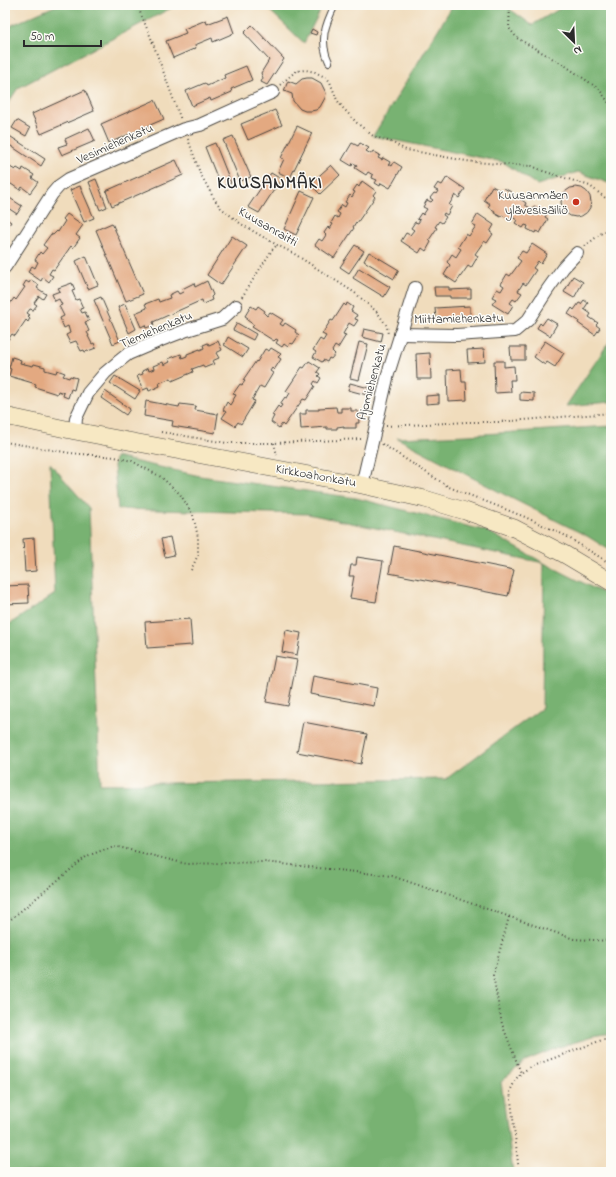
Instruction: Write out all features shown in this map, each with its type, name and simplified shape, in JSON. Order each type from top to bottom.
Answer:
[{"type":"street","name":"Vesimiehenkatu","points":[[5,267],[43,207],[59,186],[69,179],[184,129],[200,125],[273,92]]},
{"type":"street","name":"Miittamiehenkatu","points":[[400,334],[457,335],[515,331],[528,320],[563,268],[577,253]]},
{"type":"street","name":"Ajomiehenkatu","points":[[362,485],[388,374],[415,288]]},
{"type":"street","name":"Tiemiehenkatu","points":[[76,431],[76,418],[88,393],[105,373],[128,354],[187,330],[222,319],[236,306]]},
{"type":"street","name":"Kirkkoahonkatu","points":[[9,409],[76,431],[362,485],[425,499],[465,510],[514,528],[564,554],[611,582]]},
{"type":"lane","points":[[329,62],[323,46],[323,35],[335,5]]},
{"type":"path","name":"Kuusanraitti","points":[[137,5],[151,38],[200,173],[213,197],[221,208],[241,224],[299,256],[372,306],[387,326],[388,334],[386,341]]},
{"type":"path","points":[[510,5],[509,28],[517,38],[564,65],[599,89],[611,106]]},
{"type":"path","points":[[273,92],[296,71],[306,70],[315,72],[327,78],[337,100],[343,108],[357,123],[373,136],[391,142],[406,150],[466,161],[532,166],[590,186],[608,200],[611,207]]},
{"type":"path","points":[[608,200],[611,180]]},
{"type":"path","points":[[577,253],[603,232],[611,230]]},
{"type":"path","points":[[236,306],[272,250],[277,245]]},
{"type":"path","points":[[5,401],[9,409]]},
{"type":"path","points":[[376,424],[387,426],[498,422],[611,413]]},
{"type":"path","points":[[159,432],[227,443],[274,443],[373,438],[449,487],[525,517],[557,532],[611,564]]},
{"type":"path","points":[[5,442],[70,453],[115,457],[132,461],[161,477],[180,494],[194,515],[198,537],[198,555],[191,570]]},
{"type":"path","points":[[5,924],[87,856],[114,846],[187,864],[264,862],[392,876],[574,940],[611,941]]},
{"type":"path","points":[[509,917],[493,975],[502,1024],[521,1073]]},
{"type":"path","points":[[519,1172],[510,1092],[516,1079],[521,1073],[530,1067],[602,1040],[611,1040]]},
{"type":"green space","points":[[57,5],[177,5],[18,88],[5,108],[5,35],[12,25]]},
{"type":"green space","points":[[264,5],[323,5],[304,43]]},
{"type":"green space","points":[[453,5],[504,5],[532,25],[566,5],[611,5],[611,184],[578,172],[537,185],[503,162],[373,136]]},
{"type":"green space","points":[[611,339],[611,402],[566,406]]},
{"type":"green space","points":[[611,426],[611,551],[587,536],[397,438],[468,435]]},
{"type":"green space","points":[[115,457],[200,476],[356,498],[487,531],[544,563],[308,514],[118,509],[114,466]]},
{"type":"green space","points":[[50,463],[89,508],[100,784],[446,779],[542,708],[544,563],[603,593],[611,600],[611,1034],[592,1037],[559,1047],[525,1061],[501,1082],[513,1172],[5,1172],[5,627],[55,594]]},
{"type":"building","points":[[228,16],[234,33],[213,42],[212,38],[195,45],[196,48],[173,58],[166,41],[186,33],[184,29],[206,20],[207,24]]},
{"type":"building","points":[[252,25],[284,59],[267,85],[261,82],[263,78],[261,73],[269,60],[244,33]]},
{"type":"building","points":[[312,29],[317,32],[316,35],[310,33]]},
{"type":"building","points":[[246,66],[252,80],[231,89],[232,92],[211,101],[210,98],[192,106],[186,91],[205,83],[207,86],[225,78],[224,75]]},
{"type":"building","points":[[312,78],[321,83],[326,93],[320,107],[311,111],[300,109],[293,101],[292,94],[284,91],[288,81],[296,84],[302,79]]},
{"type":"building","points":[[85,90],[94,111],[41,134],[32,114]]},
{"type":"building","points":[[155,100],[164,119],[109,143],[101,124]]},
{"type":"building","points":[[275,110],[282,125],[248,140],[241,124]]},
{"type":"building","points":[[17,120],[30,128],[26,136],[12,128]]},
{"type":"building","points":[[297,126],[312,133],[290,178],[278,172],[284,159],[281,158]]},
{"type":"building","points":[[89,128],[95,141],[62,155],[58,147],[67,144],[65,139]]},
{"type":"building","points":[[8,135],[45,159],[41,166],[5,142]]},
{"type":"building","points":[[233,136],[251,177],[240,181],[223,140]]},
{"type":"building","points":[[215,143],[231,183],[221,187],[205,147]]},
{"type":"building","points":[[352,143],[358,146],[360,143],[369,148],[366,151],[371,154],[373,151],[380,155],[378,158],[382,160],[383,158],[390,162],[389,164],[392,166],[394,162],[402,167],[390,188],[381,183],[380,186],[375,183],[377,180],[372,178],[373,175],[368,172],[366,175],[355,168],[357,165],[353,163],[352,166],[342,160]]},
{"type":"building","points":[[176,160],[183,175],[112,206],[106,191]]},
{"type":"building","points":[[5,164],[15,170],[17,168],[22,171],[23,168],[34,175],[32,178],[38,182],[30,193],[22,187],[20,190],[5,180]]},
{"type":"building","points":[[331,165],[340,175],[320,194],[310,184]]},
{"type":"building","points":[[271,173],[281,179],[259,213],[248,207]]},
{"type":"building","points":[[447,177],[465,189],[459,198],[455,195],[449,205],[452,206],[447,215],[444,213],[443,215],[446,217],[442,223],[439,221],[435,227],[437,228],[429,240],[431,242],[426,251],[422,248],[419,253],[401,241],[406,233],[410,235],[414,230],[411,228],[415,222],[418,223],[420,220],[417,219],[421,213],[423,215],[427,209],[423,207],[427,200],[431,202],[433,200],[430,198],[438,191],[434,189],[438,183],[442,185]]},
{"type":"building","points":[[96,179],[107,207],[100,210],[89,182]]},
{"type":"building","points":[[362,181],[376,191],[373,195],[375,197],[357,223],[356,222],[353,227],[354,228],[334,258],[315,245],[319,239],[322,241],[326,235],[324,233],[328,227],[330,229],[333,224],[331,223],[335,216],[338,218],[340,214],[337,212],[342,205],[345,207],[347,203],[345,202],[350,195],[352,197],[355,192],[353,191],[357,185],[359,187]]},
{"type":"building","points":[[80,186],[94,218],[84,222],[70,190]]},
{"type":"building","points":[[492,186],[501,191],[504,188],[511,192],[509,196],[514,199],[516,196],[526,203],[525,205],[532,209],[534,206],[547,213],[545,217],[548,219],[540,233],[536,231],[535,233],[527,229],[528,226],[525,225],[523,228],[515,223],[517,220],[512,217],[510,220],[502,215],[501,217],[494,213],[495,211],[488,207],[490,204],[484,200]]},
{"type":"building","name":"Kuusanmäen ylävesisäiliö","points":[[576,187],[587,191],[591,202],[587,213],[576,217],[565,213],[561,202],[565,191]]},
{"type":"building","points":[[301,191],[314,197],[296,235],[284,229]]},
{"type":"building","points":[[5,195],[22,206],[17,214],[5,206]]},
{"type":"building","points":[[67,214],[83,225],[76,235],[80,238],[73,248],[71,246],[54,270],[52,269],[49,274],[53,276],[49,282],[43,277],[41,281],[28,272],[32,266],[35,268],[38,262],[35,260],[40,252],[42,254],[47,248],[43,245],[51,234],[53,235],[57,231],[58,232],[65,221],[63,219]]},
{"type":"building","points":[[478,214],[494,225],[490,232],[493,234],[487,243],[484,241],[475,254],[478,256],[471,268],[468,266],[456,283],[444,275],[450,265],[447,262],[452,254],[456,257],[461,249],[458,247],[466,234],[469,236],[476,226],[472,224]]},
{"type":"building","points":[[5,218],[11,222],[5,231]]},
{"type":"building","points":[[112,223],[143,294],[126,301],[96,230]]},
{"type":"building","points":[[232,236],[247,246],[221,285],[207,275]]},
{"type":"building","points":[[532,244],[547,254],[541,264],[538,261],[533,268],[536,270],[526,285],[523,283],[518,291],[522,293],[516,301],[513,299],[510,303],[513,305],[508,314],[492,304],[496,299],[492,297],[497,289],[501,291],[504,286],[501,284],[507,274],[510,276],[521,261],[517,258],[522,251],[526,253]]},
{"type":"building","points":[[355,245],[364,251],[349,273],[340,267]]},
{"type":"building","points":[[369,252],[399,270],[394,279],[364,261]]},
{"type":"building","points":[[86,256],[98,285],[88,289],[76,261]]},
{"type":"building","points":[[359,268],[390,287],[384,297],[353,278]]},
{"type":"building","points":[[573,276],[583,282],[574,298],[564,292]]},
{"type":"building","points":[[31,280],[39,285],[37,288],[46,294],[43,299],[39,296],[34,303],[37,305],[33,310],[30,309],[27,313],[30,315],[28,316],[30,318],[28,322],[26,320],[15,336],[12,334],[5,344],[5,311],[14,298],[16,300],[25,287],[23,286],[26,281],[29,283]]},
{"type":"building","points":[[207,281],[213,295],[211,297],[212,300],[203,304],[202,300],[153,322],[154,325],[146,328],[145,325],[141,327],[135,313],[147,308],[145,304],[158,299],[159,302],[170,298],[169,295],[177,291],[179,294],[183,292],[182,289],[194,283],[195,287]]},
{"type":"building","points":[[72,283],[75,290],[72,291],[76,300],[79,299],[83,308],[80,309],[82,313],[85,312],[89,321],[85,322],[89,331],[87,332],[88,336],[96,348],[85,352],[84,350],[81,351],[76,341],[70,343],[66,335],[70,333],[68,326],[64,328],[60,318],[64,316],[59,306],[62,305],[59,299],[55,301],[52,294],[60,291],[58,288]]},
{"type":"building","points":[[434,287],[449,287],[449,290],[471,289],[471,298],[435,296]]},
{"type":"building","points":[[101,297],[120,341],[113,344],[94,300]]},
{"type":"building","points":[[584,300],[588,303],[584,309],[591,314],[589,317],[598,323],[596,325],[600,328],[595,335],[578,323],[579,321],[568,314],[572,308],[574,310],[579,303],[581,304]]},
{"type":"building","points":[[347,303],[353,307],[351,311],[357,315],[355,319],[358,320],[354,326],[349,323],[343,334],[346,335],[338,348],[335,346],[332,351],[335,354],[331,359],[329,358],[327,362],[323,360],[322,362],[313,357],[316,352],[313,350],[320,339],[323,341],[326,336],[322,334],[331,320],[333,321],[344,304],[346,306]]},
{"type":"building","points":[[125,304],[136,329],[129,333],[118,307]]},
{"type":"building","points":[[251,306],[256,309],[258,306],[265,311],[264,313],[267,316],[270,312],[283,320],[280,324],[283,326],[285,323],[296,330],[295,332],[299,335],[293,344],[290,343],[288,347],[284,344],[282,347],[276,343],[278,340],[276,339],[274,341],[252,327],[254,325],[247,320],[248,318],[245,316]]},
{"type":"building","points":[[470,306],[470,317],[436,319],[435,308]]},
{"type":"building","points":[[547,318],[557,324],[550,336],[537,328],[540,323],[542,325]]},
{"type":"building","points":[[237,323],[256,334],[253,340],[233,330]]},
{"type":"building","points":[[364,329],[383,333],[381,342],[362,337]]},
{"type":"building","points":[[228,337],[248,349],[243,357],[224,345]]},
{"type":"building","points":[[218,341],[222,350],[216,353],[219,358],[212,361],[214,364],[204,368],[203,365],[192,369],[193,372],[172,381],[171,378],[159,383],[160,386],[149,391],[148,388],[143,390],[137,376],[143,374],[142,371],[148,368],[149,371],[154,369],[153,366],[163,362],[164,365],[170,362],[168,359],[181,354],[182,358],[187,356],[187,354],[204,348],[203,345],[208,343],[209,345]]},
{"type":"building","points":[[545,341],[564,353],[555,367],[547,362],[545,365],[534,357]]},
{"type":"building","points":[[359,342],[368,344],[359,380],[350,378]]},
{"type":"building","points":[[510,347],[525,347],[525,360],[511,360]]},
{"type":"building","points":[[271,348],[281,354],[278,357],[281,359],[274,370],[272,368],[270,371],[273,373],[264,388],[260,386],[252,400],[255,401],[241,424],[238,422],[235,426],[222,418],[226,412],[223,410],[227,402],[230,405],[236,395],[233,394],[240,384],[242,385],[245,381],[243,380],[265,349],[269,351]]},
{"type":"building","points":[[484,349],[485,362],[468,363],[467,350]]},
{"type":"building","points":[[430,353],[431,379],[417,379],[416,354]]},
{"type":"building","points":[[12,357],[21,360],[20,363],[33,366],[34,364],[45,367],[45,370],[56,373],[57,370],[65,373],[63,376],[77,378],[74,390],[71,389],[68,398],[63,396],[64,393],[58,391],[57,394],[35,387],[36,384],[9,376],[11,369],[9,368]]},
{"type":"building","points":[[309,361],[320,368],[317,372],[320,374],[318,376],[321,378],[318,383],[315,381],[313,384],[315,386],[306,400],[303,399],[284,426],[282,424],[279,428],[271,422],[274,416],[272,415],[278,406],[280,408],[282,405],[280,404],[285,397],[287,398],[290,393],[286,391],[302,367],[304,368]]},
{"type":"building","points":[[494,361],[504,361],[504,367],[514,366],[515,380],[510,380],[511,392],[495,393]]},
{"type":"building","points":[[461,369],[462,382],[466,382],[467,400],[448,401],[447,370]]},
{"type":"building","points":[[115,376],[140,391],[135,399],[110,383]]},
{"type":"building","points":[[350,383],[369,388],[367,395],[348,390]]},
{"type":"building","points":[[105,391],[130,409],[126,415],[101,398]]},
{"type":"building","points":[[520,392],[534,393],[534,401],[520,400]]},
{"type":"building","points":[[439,395],[439,403],[426,404],[426,396]]},
{"type":"building","points":[[146,401],[179,407],[180,404],[196,406],[195,410],[218,414],[215,433],[172,426],[173,421],[144,416]]},
{"type":"building","points":[[336,407],[337,412],[341,412],[341,408],[351,408],[351,411],[358,411],[359,423],[356,423],[356,428],[344,428],[344,426],[337,427],[337,429],[327,429],[327,427],[301,429],[300,414],[306,414],[306,410],[319,410],[319,408]]},
{"type":"building","points":[[170,537],[174,555],[165,557],[161,539]]},
{"type":"building","points":[[34,538],[36,571],[25,572],[23,539]]},
{"type":"building","points":[[394,546],[514,570],[508,596],[389,573]]},
{"type":"building","points":[[357,557],[383,561],[376,602],[350,598],[354,576],[349,576],[351,565],[356,565]]},
{"type":"building","points":[[28,585],[29,603],[5,604],[5,586]]},
{"type":"building","points":[[190,619],[192,645],[147,648],[145,622]]},
{"type":"building","points":[[286,630],[301,633],[297,655],[282,652]]},
{"type":"building","points":[[275,656],[297,660],[288,706],[266,702]]},
{"type":"building","points":[[313,676],[377,688],[374,706],[310,694]]},
{"type":"building","points":[[303,722],[367,734],[361,764],[297,752]]},
{"type":"place","name":"Kuusanmäen ylävesisäiliö","points":[[576,202]]},
{"type":"district","name":"KUUSANMÄKI","points":[[270,183]]}]
